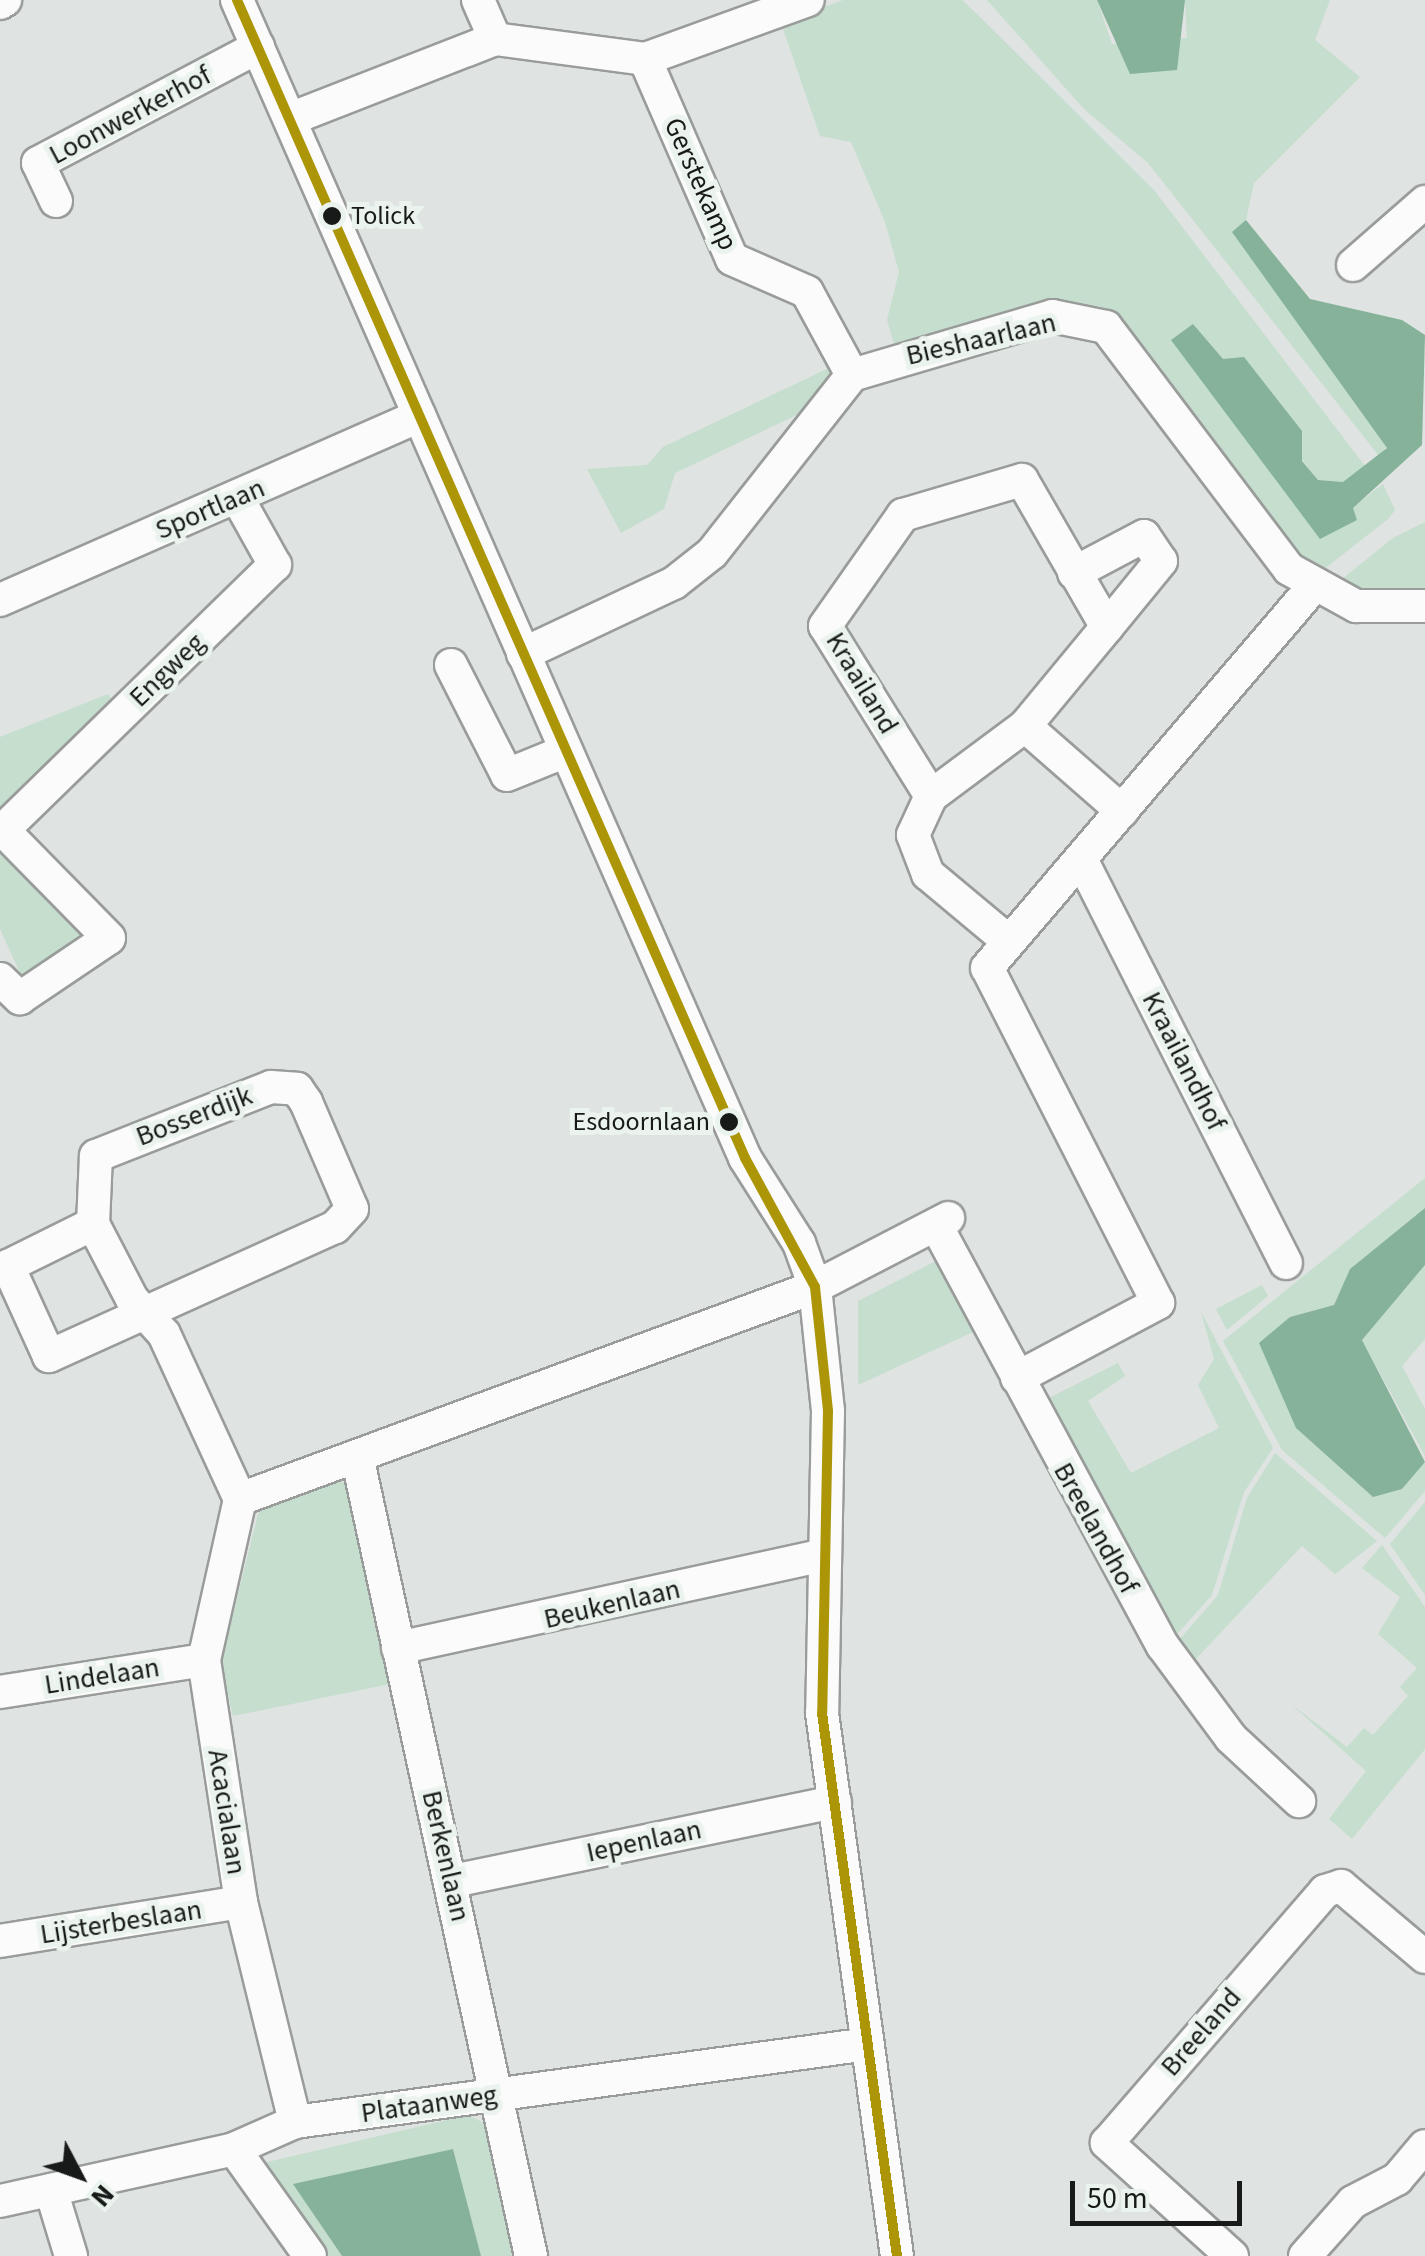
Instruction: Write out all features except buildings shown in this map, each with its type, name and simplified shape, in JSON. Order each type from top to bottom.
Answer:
[{"type":"street","points":[[237,0],[745,1158],[799,1243],[815,1287],[828,1411],[821,1686],[897,2256]]},
{"type":"street","points":[[478,0],[495,39]]},
{"type":"street","points":[[290,119],[495,39],[646,58],[808,0]]},
{"type":"street","name":"Loonwerkerhof","points":[[56,201],[38,163],[258,47]]},
{"type":"street","name":"Gerstekamp","points":[[646,58],[732,259],[807,292],[852,375]]},
{"type":"street","points":[[1353,264],[1425,202]]},
{"type":"street","name":"Bieshaarlaan","points":[[852,375],[1052,316],[1106,327],[1289,569],[1313,587],[1356,606],[1425,606]]},
{"type":"street","points":[[523,654],[674,583],[712,554],[852,375]]},
{"type":"street","name":"Sportlaan","points":[[0,600],[419,416]]},
{"type":"street","name":"Kraailand","points":[[931,796],[825,626],[903,514],[1022,480],[1108,627]]},
{"type":"street","name":"Engweg","points":[[0,979],[20,998],[108,938],[1,831],[275,565],[237,498]]},
{"type":"street","points":[[1007,940],[928,874],[913,835],[931,796],[1025,726],[1161,561],[1144,536],[1074,572]]},
{"type":"street","points":[[1017,1378],[1169,1306],[1078,1150],[987,968],[1007,940],[1313,587]]},
{"type":"street","points":[[452,665],[508,774],[566,750]]},
{"type":"street","points":[[1025,726],[1122,811]]},
{"type":"street","name":"Kraailandhof","points":[[1081,859],[1286,1263]]},
{"type":"street","name":"Bosserdijk","points":[[272,1087],[297,1090],[306,1102],[352,1209],[335,1226],[48,1356],[8,1294],[8,1266],[16,1258],[93,1224],[96,1156],[272,1087]]},
{"type":"street","name":"Breelandhof","points":[[815,1287],[942,1222],[1017,1378],[1163,1646],[1230,1738],[1300,1801]]},
{"type":"street","points":[[93,1224],[146,1313],[240,1499],[815,1287]]},
{"type":"street","name":"Berkenlaan","points":[[357,1456],[453,1880],[530,2256]]},
{"type":"street","name":"Acacialaan","points":[[240,1499],[204,1660],[241,1902],[295,2122]]},
{"type":"street","name":"Beukenlaan","points":[[398,1648],[824,1555]]},
{"type":"street","name":"Lindelaan","points":[[0,1692],[204,1660]]},
{"type":"street","name":"Iepenlaan","points":[[453,1880],[834,1802]]},
{"type":"street","name":"Breeland","points":[[1232,2256],[1106,2144],[1325,1891],[1341,1886],[1425,1958]]},
{"type":"street","name":"Lijsterbeslaan","points":[[0,1942],[241,1902]]},
{"type":"street","name":"Plataanweg","points":[[0,2202],[234,2149],[295,2122],[868,2044]]},
{"type":"street","points":[[1305,2256],[1353,2202],[1397,2179],[1425,2146]]},
{"type":"street","points":[[234,2149],[310,2256]]},
{"type":"street","points":[[51,2190],[71,2256]]},
{"type":"shaded area","points":[[843,0],[962,0],[977,14],[1154,190],[1365,466],[1343,482],[1318,480],[1223,360],[1172,340],[1320,538],[1357,520],[1352,508],[1383,484],[1395,510],[1388,519],[1314,577],[1145,348],[1099,306],[896,351],[887,320],[899,272],[885,222],[851,142],[820,136],[781,23]]},
{"type":"shaded area","points":[[987,0],[1097,0],[1112,44],[1187,38],[1185,0],[1330,0],[1315,40],[1360,77],[1254,183],[1246,220],[1233,233],[1390,442],[1379,456],[1148,163],[1084,109]]},
{"type":"shaded area","points":[[1097,0],[1185,0],[1177,70],[1130,74]]},
{"type":"shaded area","points":[[1246,220],[1310,299],[1402,320],[1425,335],[1422,445],[1353,508],[1357,520],[1320,539],[1171,340],[1193,324],[1223,359],[1244,357],[1302,431],[1302,461],[1318,480],[1343,482],[1387,448],[1232,232]]},
{"type":"shaded area","points":[[831,367],[835,377],[811,408],[675,473],[664,509],[621,533],[587,469],[647,465],[663,447]]},
{"type":"shaded area","points":[[1425,522],[1425,597],[1332,587],[1393,538]]},
{"type":"shaded area","points":[[108,694],[117,707],[0,818],[0,737]]},
{"type":"shaded area","points":[[0,854],[90,943],[26,986],[0,929]]},
{"type":"shaded area","points":[[1425,1178],[1425,1208],[1350,1269],[1334,1305],[1290,1317],[1296,1428],[1372,1496],[1402,1489],[1425,1462],[1425,1491],[1385,1538],[1282,1450],[1223,1341]]},
{"type":"shaded area","points":[[1425,1208],[1425,1265],[1362,1340],[1425,1462],[1402,1489],[1373,1497],[1296,1428],[1259,1343],[1290,1317],[1334,1305],[1350,1269]]},
{"type":"shaded area","points":[[936,1261],[973,1332],[858,1385],[858,1301]]},
{"type":"shaded area","points":[[1425,1265],[1425,1339],[1402,1366],[1425,1409],[1425,1456],[1362,1340]]},
{"type":"shaded area","points":[[1262,1285],[1268,1296],[1227,1330],[1216,1309]]},
{"type":"shaded area","points":[[1201,1312],[1273,1448],[1244,1492],[1212,1595],[1177,1634],[1047,1399],[1118,1363],[1125,1376],[1088,1401],[1131,1473],[1219,1428],[1198,1385],[1214,1359]]},
{"type":"shaded area","points":[[1275,1453],[1377,1541],[1335,1574],[1302,1546],[1194,1661],[1180,1639],[1218,1595],[1247,1498]]},
{"type":"shaded area","points":[[333,1481],[350,1483],[395,1683],[233,1716],[221,1663],[260,1506]]},
{"type":"shaded area","points":[[1425,1502],[1425,1595],[1390,1544]]},
{"type":"shaded area","points":[[1382,1545],[1425,1607],[1425,1749],[1352,1839],[1329,1819],[1366,1771],[1291,1704],[1347,1747],[1364,1728],[1373,1735],[1408,1696],[1400,1687],[1417,1668],[1378,1634],[1400,1597],[1362,1568]]},
{"type":"shaded area","points":[[469,2115],[487,2125],[518,2256],[481,2256],[453,2149],[294,2184],[342,2256],[322,2256],[263,2163]]},
{"type":"shaded area","points":[[453,2149],[481,2256],[342,2256],[293,2184]]},
{"type":"transit line","points":[[237,0],[745,1158],[815,1287],[828,1411],[822,1713],[897,2256]]},
{"type":"place","name":"Tolick","points":[[332,216]]},
{"type":"place","name":"Esdoornlaan","points":[[729,1122]]}]
